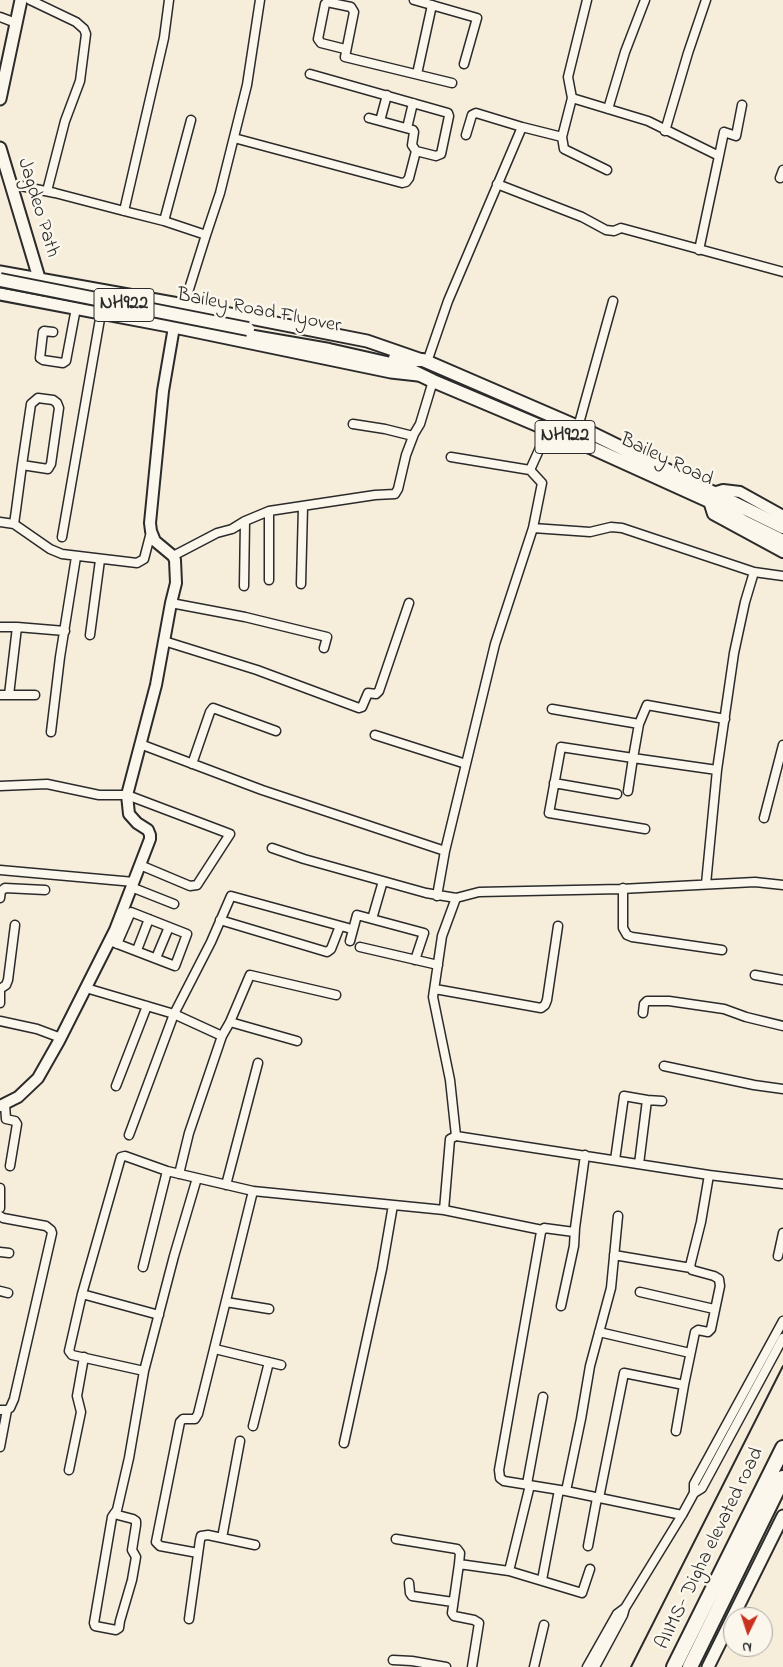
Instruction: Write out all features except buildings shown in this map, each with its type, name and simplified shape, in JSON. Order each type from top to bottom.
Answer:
[{"type":"highway","name":"Bailey Road Flyover","points":[[0,280],[329,350],[404,367],[420,375]]},
{"type":"highway","name":"Bailey Road Flyover","points":[[0,287],[248,333],[406,360],[425,361]]},
{"type":"highway","name":"NH922","points":[[425,361],[578,427],[711,497],[783,527]]},
{"type":"highway","name":"Bailey Road","points":[[420,375],[711,497],[744,522],[783,541]]},
{"type":"highway","name":"AIIMS- Digha elevated road","points":[[674,1667],[783,1448]]},
{"type":"highway","name":"AIIMS- Digha elevated road","points":[[690,1667],[783,1478]]},
{"type":"main road","points":[[0,98],[21,0]]},
{"type":"main road","name":"Jagdeo Path","points":[[0,148],[39,278]]},
{"type":"main road","points":[[0,272],[184,305],[367,341],[425,361]]},
{"type":"main road","points":[[19,298],[23,276]]},
{"type":"main road","points":[[70,284],[70,307]]},
{"type":"main road","points":[[0,294],[174,327],[391,372],[420,375]]},
{"type":"main road","points":[[708,1667],[783,1516]]},
{"type":"street","points":[[30,0],[81,26],[85,31],[86,38],[80,81],[67,116],[47,191]]},
{"type":"street","points":[[124,210],[164,38],[169,0]]},
{"type":"street","points":[[114,942],[150,836],[148,830],[136,823],[129,814],[126,795],[156,685],[176,583],[176,565],[173,556],[156,541],[151,531],[150,523],[163,392],[174,327],[184,305],[220,193],[234,138],[247,85],[260,0]]},
{"type":"street","points":[[414,0],[477,18],[464,64]]},
{"type":"street","points":[[588,0],[568,77],[572,98],[562,137],[564,149],[607,170]]},
{"type":"street","points":[[608,109],[625,52],[645,0]]},
{"type":"street","points":[[665,131],[706,0]]},
{"type":"street","points":[[345,49],[321,42],[318,39],[327,2],[351,7],[354,12],[345,56],[452,83]]},
{"type":"street","points":[[417,74],[432,5]]},
{"type":"street","points":[[0,17],[16,22]]},
{"type":"street","points":[[310,74],[448,113],[449,116],[440,154],[436,156],[416,151],[412,145],[413,130],[369,118]]},
{"type":"street","points":[[380,121],[387,96]]},
{"type":"street","points":[[572,98],[648,121],[719,156]]},
{"type":"street","points":[[407,128],[414,103]]},
{"type":"street","points":[[699,250],[724,132],[736,136],[742,105]]},
{"type":"street","points":[[466,135],[472,115],[476,113],[562,137]]},
{"type":"street","points":[[164,221],[191,120]]},
{"type":"street","points":[[425,361],[448,301],[522,127]]},
{"type":"street","points":[[234,138],[402,183],[406,182],[409,178],[416,151]]},
{"type":"street","points":[[780,178],[783,170]]},
{"type":"street","points":[[11,184],[124,210],[206,235]]},
{"type":"street","points":[[497,184],[582,217],[606,230],[614,231],[621,228],[783,272]]},
{"type":"street","points":[[578,427],[613,301]]},
{"type":"street","points":[[52,332],[43,332],[40,358],[63,364],[66,361],[70,307]]},
{"type":"street","points":[[62,537],[101,313]]},
{"type":"street","points":[[173,556],[217,533],[232,529],[269,512],[375,495],[395,494],[398,491],[406,454],[420,424],[433,381]]},
{"type":"street","points":[[14,524],[22,465],[31,404],[38,398],[53,400],[60,408],[51,464],[48,469],[22,465]]},
{"type":"street","points":[[353,424],[413,436]]},
{"type":"street","points":[[530,470],[548,430]]},
{"type":"street","points":[[438,896],[446,851],[495,644],[533,528],[542,483],[530,470],[451,456]]},
{"type":"street","points":[[783,516],[740,492],[722,490],[711,497],[713,514],[783,552]]},
{"type":"street","points":[[301,584],[303,507]]},
{"type":"street","points":[[269,512],[269,580]]},
{"type":"street","points":[[244,586],[246,521]]},
{"type":"street","points":[[0,522],[14,524],[50,549],[76,557],[100,560],[140,562],[145,556],[151,531]]},
{"type":"street","points":[[533,528],[590,532],[611,527],[622,528],[754,572],[783,576]]},
{"type":"street","points":[[51,732],[76,557]]},
{"type":"street","points":[[90,635],[100,560]]},
{"type":"street","points":[[706,884],[717,770],[734,653],[745,602],[754,572]]},
{"type":"street","points":[[171,603],[245,617],[327,637],[324,648]]},
{"type":"street","points":[[164,641],[257,670],[361,708],[368,693],[376,694],[379,691],[409,603]]},
{"type":"street","points":[[0,627],[64,631]]},
{"type":"street","points":[[10,695],[17,627]]},
{"type":"street","points":[[0,695],[35,695]]},
{"type":"street","points":[[628,790],[639,724],[647,705],[725,719]]},
{"type":"street","points":[[192,764],[213,708],[276,731]]},
{"type":"street","points":[[552,709],[639,724]]},
{"type":"street","points":[[375,735],[466,764]]},
{"type":"street","points":[[140,744],[262,790],[446,851]]},
{"type":"street","points":[[764,818],[783,745]]},
{"type":"street","points":[[645,829],[549,813],[562,747],[717,770]]},
{"type":"street","points":[[0,786],[39,783],[58,785],[99,795],[126,795],[230,834],[197,886],[190,886],[140,865]]},
{"type":"street","points":[[554,783],[618,794]]},
{"type":"street","points":[[272,848],[304,860],[438,896],[456,898],[479,892],[756,882],[783,884]]},
{"type":"street","points":[[0,870],[132,885],[174,904]]},
{"type":"street","points":[[372,919],[383,881]]},
{"type":"street","points":[[0,898],[5,888],[45,890]]},
{"type":"street","points":[[623,888],[623,928],[627,935],[722,950]]},
{"type":"street","points":[[129,1135],[174,1014],[231,896],[344,927],[327,952],[220,920]]},
{"type":"street","points":[[456,898],[442,936],[434,989],[450,1080],[456,1136]]},
{"type":"street","points":[[10,1166],[17,1124],[6,1117],[2,1105],[18,1097],[38,1078],[86,988],[131,912],[187,934],[175,966],[114,942]]},
{"type":"street","points":[[350,940],[357,915],[424,933],[415,960]]},
{"type":"street","points":[[136,950],[149,919]]},
{"type":"street","points":[[0,1003],[0,989],[8,980],[15,925]]},
{"type":"street","points":[[434,989],[541,1008],[547,1000],[558,926]]},
{"type":"street","points":[[156,958],[169,927]]},
{"type":"street","points":[[360,947],[438,965]]},
{"type":"street","points":[[179,1174],[189,1132],[222,1036],[250,975],[336,995]]},
{"type":"street","points":[[755,975],[783,980]]},
{"type":"street","points":[[86,988],[174,1014],[222,1036]]},
{"type":"street","points":[[643,1013],[644,1004],[647,1001],[669,1001],[724,1009],[746,1017],[783,1026]]},
{"type":"street","points":[[116,1086],[147,1006]]},
{"type":"street","points":[[0,1021],[37,1029],[61,1038]]},
{"type":"street","points":[[230,1022],[297,1041]]},
{"type":"street","points":[[226,1184],[258,1063]]},
{"type":"street","points":[[664,1066],[754,1085],[783,1089]]},
{"type":"street","points":[[615,1160],[624,1096],[662,1101]]},
{"type":"street","points":[[639,1164],[647,1100]]},
{"type":"street","points":[[444,1210],[450,1139],[456,1136],[783,1184]]},
{"type":"street","points":[[144,1370],[72,1355],[69,1351],[82,1294],[121,1157],[125,1156],[167,1171],[253,1191],[444,1210],[542,1230],[546,1228],[574,1232]]},
{"type":"street","points":[[561,1306],[574,1246],[574,1232],[585,1156]]},
{"type":"street","points":[[143,1267],[167,1171]]},
{"type":"street","points":[[691,1268],[709,1174]]},
{"type":"street","points":[[114,1514],[136,1521],[132,1550],[136,1557],[132,1580],[119,1628],[116,1630],[95,1626],[94,1623],[112,1517],[114,1514],[117,1510],[129,1458],[144,1370],[196,1178]]},
{"type":"street","points":[[0,1188],[0,1208]]},
{"type":"street","points":[[198,1553],[160,1546],[156,1542],[180,1422],[183,1419],[193,1419],[197,1416],[253,1191]]},
{"type":"street","points":[[344,1443],[382,1270],[393,1205]]},
{"type":"street","points":[[0,1216],[46,1226],[52,1233],[14,1399],[10,1408],[4,1410],[0,1447]]},
{"type":"street","points":[[542,1580],[562,1491],[582,1419],[590,1366],[611,1288],[618,1216]]},
{"type":"street","points":[[542,1230],[499,1474],[500,1478],[504,1481],[529,1484],[682,1515]]},
{"type":"street","points":[[778,1256],[783,1234]]},
{"type":"street","points":[[0,1252],[9,1253]]},
{"type":"street","points":[[614,1255],[691,1268],[719,1279],[720,1286],[710,1331],[696,1330],[676,1432]]},
{"type":"street","points":[[640,1292],[714,1309]]},
{"type":"street","points":[[82,1294],[159,1314]]},
{"type":"street","points":[[226,1302],[269,1309]]},
{"type":"street","points":[[595,1667],[625,1608],[694,1493],[694,1484],[783,1321]]},
{"type":"street","points":[[599,1332],[690,1353]]},
{"type":"street","points":[[694,1493],[702,1488],[783,1338]]},
{"type":"street","points":[[215,1349],[281,1365]]},
{"type":"street","points":[[70,1470],[81,1412],[77,1396],[84,1357]]},
{"type":"street","points":[[253,1426],[269,1362]]},
{"type":"street","points":[[588,1546],[624,1373],[684,1385]]},
{"type":"street","points":[[509,1571],[529,1484],[543,1397]]},
{"type":"street","points":[[222,1538],[240,1441]]},
{"type":"street","points":[[189,1619],[200,1540],[203,1535],[255,1545]]},
{"type":"street","points":[[396,1539],[460,1552],[453,1615],[479,1623],[472,1667]]},
{"type":"street","points":[[459,1564],[509,1571],[582,1593],[590,1569]]},
{"type":"street","points":[[409,1583],[410,1593],[414,1597],[453,1602]]},
{"type":"street","points":[[587,1667],[617,1614],[625,1608]]},
{"type":"street","points":[[534,1667],[544,1624]]},
{"type":"street","points":[[393,1660],[446,1667]]},
{"type":"railway","points":[[631,1667],[783,1366]]}]
